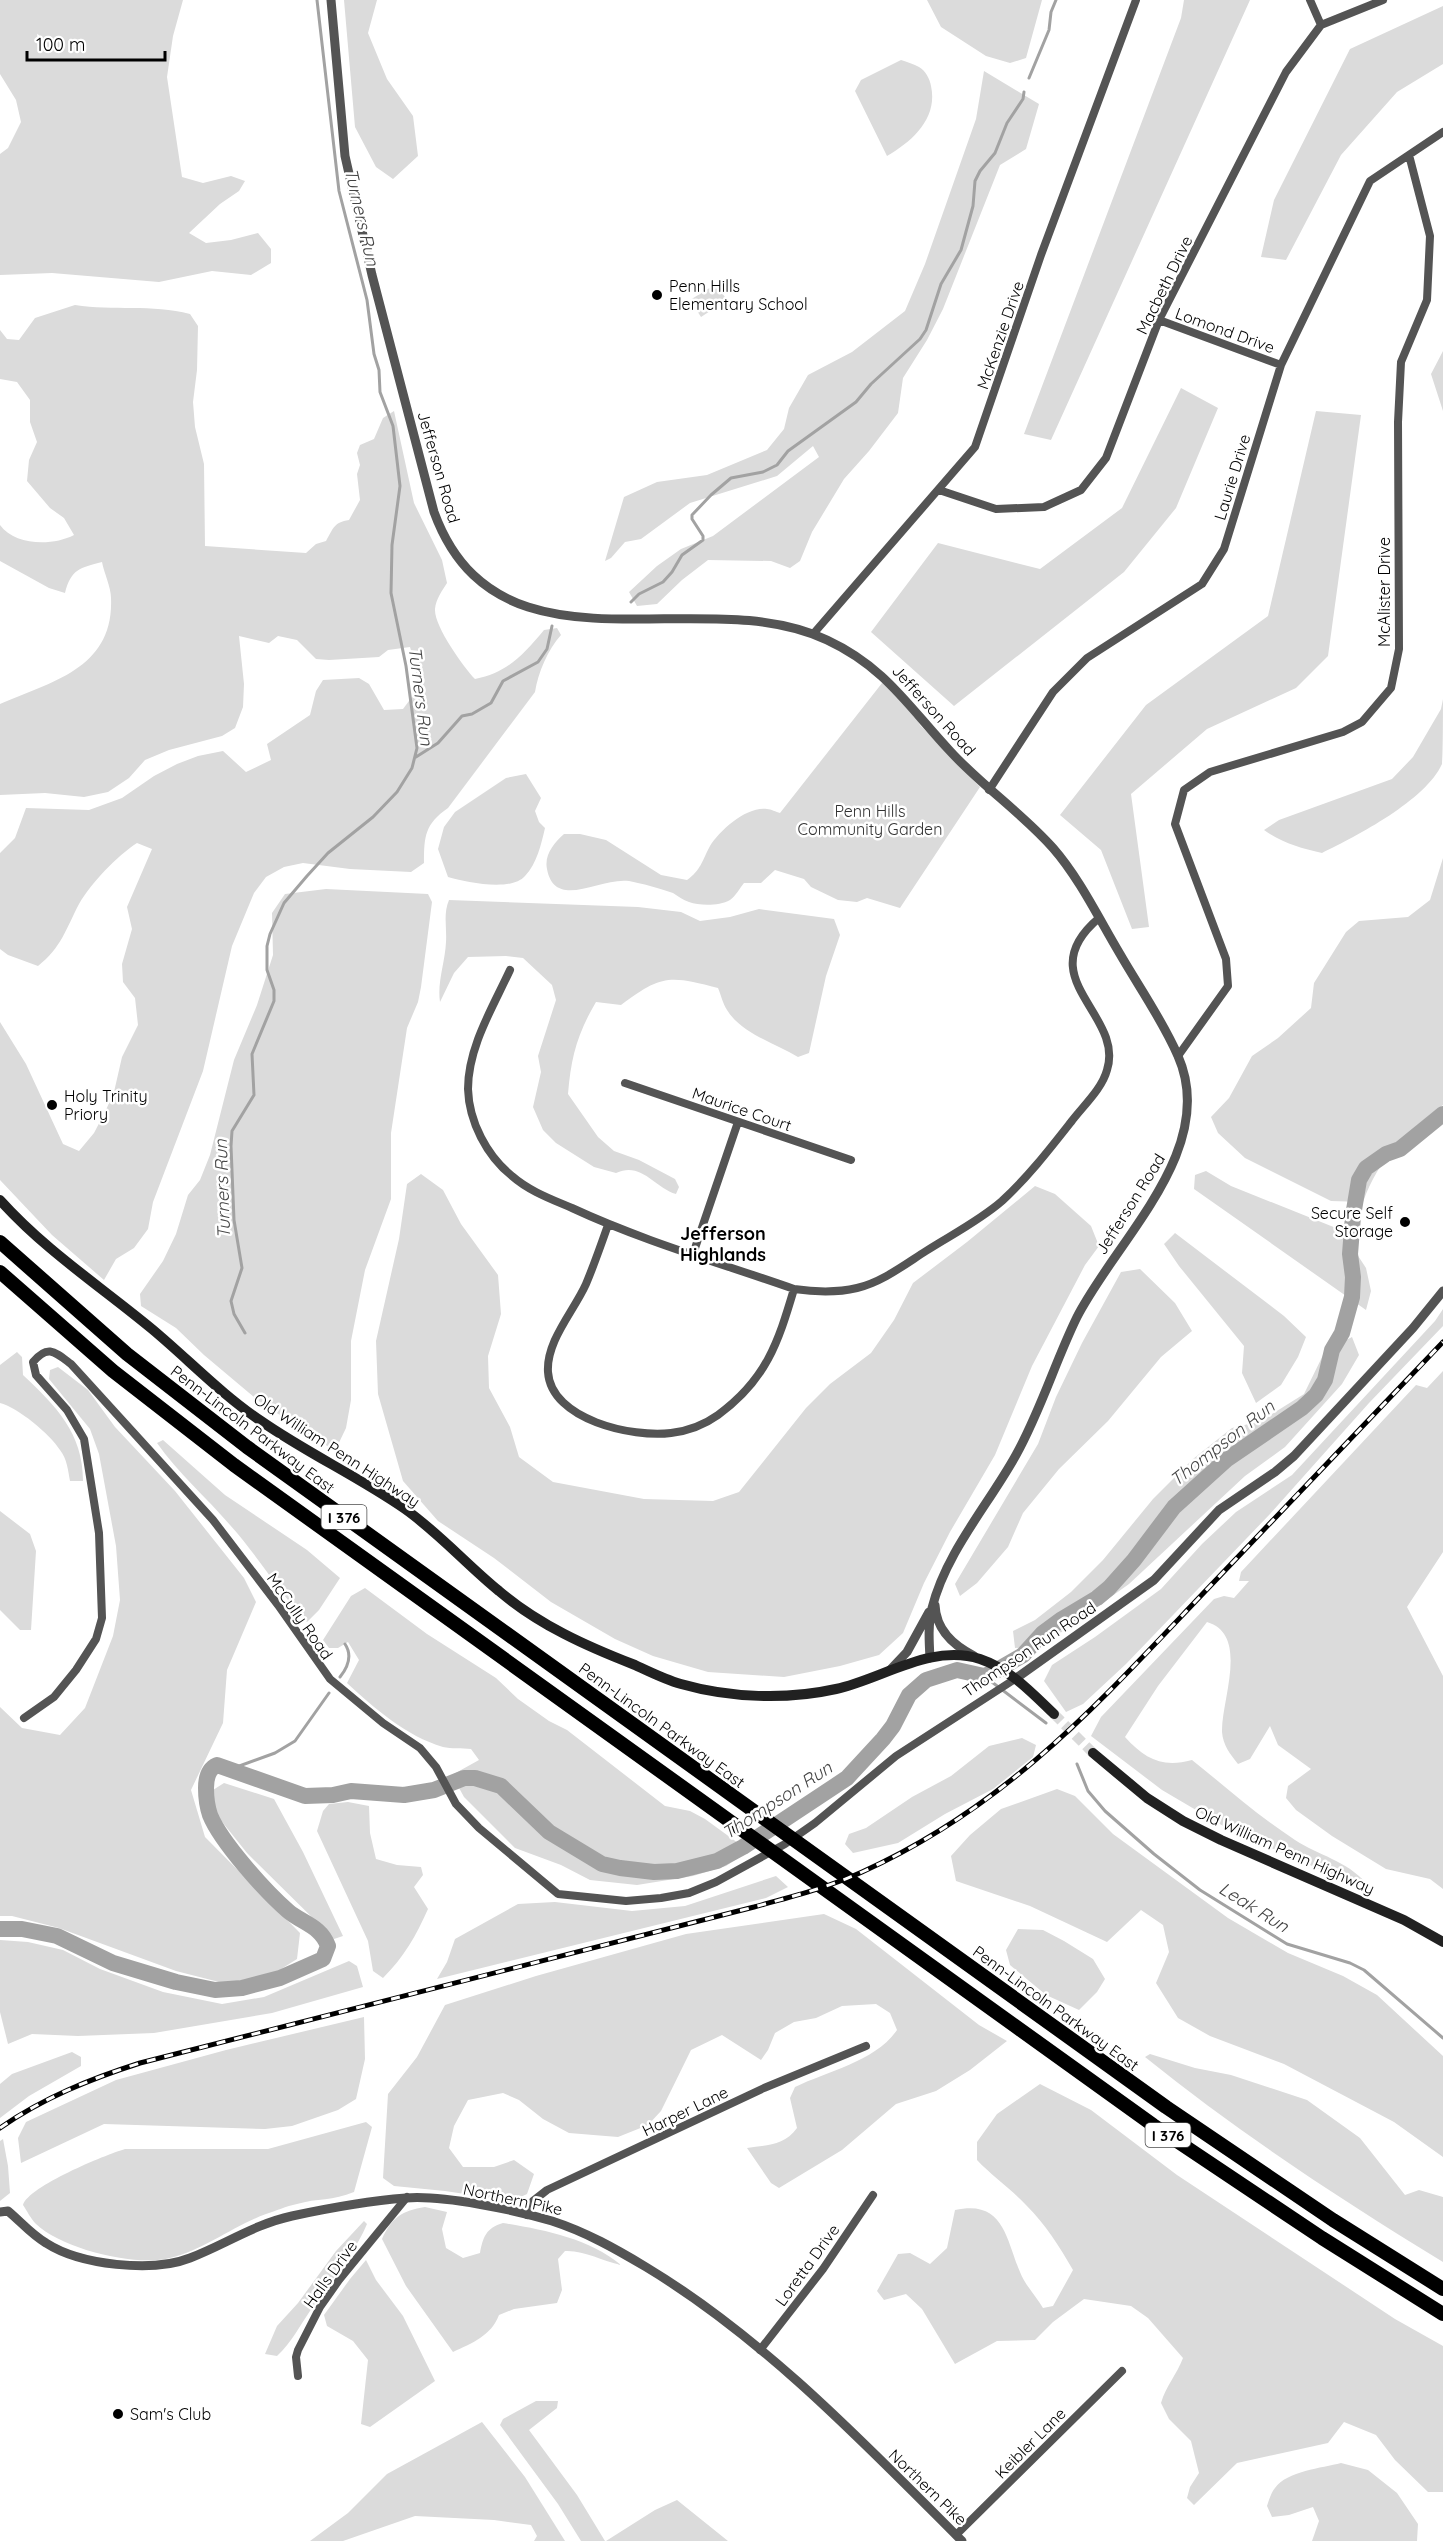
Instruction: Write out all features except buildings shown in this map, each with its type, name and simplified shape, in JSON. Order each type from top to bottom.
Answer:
[{"type":"highway","name":"Penn-Lincoln Parkway East","points":[[0,1242],[89,1322],[206,1417],[1221,2145],[1333,2220],[1443,2289]]},
{"type":"highway","name":"I 376","points":[[0,1272],[113,1371],[193,1434],[1209,2163],[1443,2314]]},
{"type":"main road","name":"Old William Penn Highway","points":[[0,1200],[26,1229],[78,1273],[181,1353],[258,1420],[406,1510],[500,1592],[549,1627],[599,1651],[681,1684],[737,1694],[776,1696],[817,1693],[840,1688],[930,1658],[963,1655],[992,1664],[1054,1714]]},
{"type":"main road","name":"Old William Penn Highway","points":[[1093,1753],[1147,1798],[1183,1821],[1221,1840],[1404,1920],[1443,1942]]},
{"type":"street","name":"Jefferson Road","points":[[331,0],[345,156],[372,275],[434,512],[455,556],[477,579],[498,596],[533,610],[600,618],[762,621],[789,625],[813,633],[873,666],[893,685],[951,752],[1054,849],[1066,864],[1178,1056],[1185,1079],[1188,1116],[1186,1133],[1176,1158],[1162,1185],[1088,1297],[1022,1444],[957,1552],[935,1599],[930,1620],[930,1658]]},
{"type":"street","name":"McKenzie Drive","points":[[813,633],[975,447],[1041,255],[1136,0]]},
{"type":"street","points":[[1310,0],[1322,25],[1383,0]]},
{"type":"street","name":"Macbeth Drive","points":[[939,490],[996,509],[1044,507],[1081,490],[1106,458],[1159,321],[1286,72],[1322,25]]},
{"type":"street","name":"Laurie Drive","points":[[989,790],[1053,692],[1087,658],[1202,584],[1224,549],[1281,365],[1370,181],[1443,132]]},
{"type":"street","name":"McAlister Drive","points":[[1178,1056],[1228,986],[1226,959],[1175,824],[1184,790],[1210,772],[1343,732],[1362,722],[1391,688],[1399,649],[1398,422],[1401,362],[1427,300],[1430,236],[1409,155]]},
{"type":"street","name":"Lomond Drive","points":[[1159,321],[1281,365]]},
{"type":"street","points":[[510,970],[473,1055],[468,1091],[477,1129],[497,1161],[520,1183],[608,1225],[794,1289],[819,1292],[839,1291],[879,1280],[989,1211],[1042,1160],[1103,1080],[1110,1062],[1107,1041],[1078,987],[1073,970],[1074,953],[1080,938],[1099,918]]},
{"type":"street","name":"Maurice Court","points":[[625,1083],[851,1160]]},
{"type":"street","points":[[693,1254],[738,1122]]},
{"type":"street","points":[[608,1225],[585,1286],[556,1341],[548,1368],[550,1381],[560,1400],[578,1413],[600,1423],[628,1432],[669,1434],[690,1429],[717,1416],[740,1394],[771,1357],[781,1334],[794,1289]]},
{"type":"street","name":"Thompson Run Road","points":[[558,1894],[638,1900],[689,1893],[716,1882],[800,1834],[896,1756],[994,1692],[1010,1678],[1154,1580],[1219,1510],[1294,1456],[1413,1328],[1443,1291]]},
{"type":"street","name":"McCully Road","points":[[24,1718],[54,1697],[76,1670],[96,1640],[102,1618],[99,1533],[84,1439],[67,1410],[36,1375],[33,1362],[40,1354],[48,1350],[56,1352],[71,1364],[213,1521],[278,1605],[330,1679],[383,1723],[420,1748],[436,1767],[456,1804],[479,1828],[558,1894]]},
{"type":"street","points":[[935,1599],[937,1620],[941,1628],[956,1645],[978,1658]]},
{"type":"street","points":[[888,1671],[907,1652],[935,1599]]},
{"type":"street","name":"Harper Lane","points":[[527,2215],[533,2201],[547,2190],[764,2088],[866,2046]]},
{"type":"street","name":"Loretta Drive","points":[[760,2350],[823,2269],[873,2195]]},
{"type":"street","name":"Northern Pike","points":[[4,2212],[45,2243],[65,2252],[106,2262],[159,2266],[191,2258],[252,2229],[289,2217],[407,2197],[435,2198],[527,2215],[575,2229],[623,2253],[714,2312],[840,2422],[959,2538]]},
{"type":"street","name":"Halls Drive","points":[[298,2376],[296,2358],[298,2350],[320,2307],[339,2280],[407,2197]]},
{"type":"street","name":"Keibler Lane","points":[[959,2538],[1122,2371]]},
{"type":"green space","points":[[0,0],[183,0],[173,36],[167,77],[182,177],[203,183],[231,176],[245,181],[239,191],[220,204],[189,233],[206,243],[258,233],[271,249],[271,263],[251,275],[212,271],[159,282],[52,273],[0,275],[0,154],[8,148],[21,122],[16,100],[0,74]]},
{"type":"green space","points":[[344,0],[377,0],[368,33],[387,79],[413,116],[418,156],[393,179],[376,167],[355,127]]},
{"type":"green space","points":[[927,0],[1042,0],[1026,58],[1010,63],[986,56],[941,27]]},
{"type":"green space","points":[[1184,0],[1250,0],[1051,440],[1024,434],[1181,18]]},
{"type":"green space","points":[[1443,6],[1443,64],[1397,92],[1341,155],[1286,260],[1261,257],[1274,200],[1350,49]]},
{"type":"green space","points":[[901,60],[919,67],[927,75],[931,86],[931,108],[914,136],[887,156],[855,91],[861,80]]},
{"type":"green space","points":[[984,71],[1039,104],[1026,149],[1000,165],[943,309],[903,378],[898,413],[844,479],[812,532],[800,561],[790,568],[771,561],[708,560],[682,580],[657,604],[637,606],[629,592],[657,566],[681,549],[713,536],[819,457],[813,446],[777,476],[690,503],[641,539],[625,542],[611,558],[605,561],[624,497],[657,482],[707,475],[767,450],[784,429],[789,408],[808,375],[852,352],[905,311],[925,264],[976,119]]},
{"type":"green space","points":[[716,284],[727,300],[701,317],[690,300]]},
{"type":"green space","points":[[75,305],[176,311],[190,314],[198,326],[197,370],[193,402],[195,427],[204,464],[205,546],[306,553],[316,544],[326,541],[337,524],[349,520],[360,500],[357,474],[360,465],[357,453],[360,445],[374,439],[383,418],[394,411],[414,503],[442,560],[447,583],[437,602],[436,616],[450,646],[464,665],[475,679],[486,676],[514,662],[544,630],[557,628],[561,635],[544,662],[535,692],[448,808],[430,825],[427,831],[424,863],[411,872],[350,869],[303,863],[284,867],[266,877],[254,893],[232,946],[203,1071],[153,1202],[148,1229],[134,1248],[116,1259],[104,1280],[52,1235],[0,1180],[0,1022],[26,1064],[63,1144],[79,1151],[94,1133],[105,1112],[114,1092],[122,1057],[138,1025],[135,998],[123,982],[122,964],[132,929],[127,907],[152,849],[137,843],[105,870],[84,896],[58,945],[38,966],[8,955],[0,949],[0,853],[15,838],[26,808],[89,810],[122,798],[154,776],[177,764],[198,756],[223,751],[246,772],[271,760],[267,744],[310,715],[316,691],[323,680],[359,678],[369,684],[384,710],[403,709],[418,689],[410,647],[388,650],[379,657],[329,660],[316,659],[297,640],[278,636],[269,643],[239,636],[244,684],[243,707],[235,728],[222,736],[169,750],[145,760],[129,778],[108,792],[84,797],[45,793],[0,795],[0,704],[40,688],[76,669],[91,656],[102,641],[109,622],[111,594],[102,562],[88,566],[74,574],[65,593],[49,588],[0,561],[0,525],[15,537],[35,542],[56,541],[74,535],[64,518],[50,508],[27,481],[29,460],[37,442],[30,422],[30,400],[17,382],[0,379],[0,330],[7,339],[19,340],[35,318]]},
{"type":"green space","points":[[1443,351],[1443,411],[1431,374]]},
{"type":"green space","points":[[1181,388],[1218,408],[1176,508],[1124,572],[954,706],[871,632],[938,543],[1040,569],[1122,508]]},
{"type":"green space","points":[[1316,411],[1361,415],[1328,656],[1296,688],[1207,729],[1131,794],[1149,927],[1132,929],[1101,850],[1060,815],[1146,705],[1268,616]]},
{"type":"green space","name":"Penn Hills Community Garden","points":[[886,678],[909,704],[920,725],[980,787],[900,908],[867,898],[857,902],[838,900],[811,887],[804,879],[775,870],[761,883],[744,883],[730,900],[710,905],[689,902],[673,893],[629,881],[569,890],[559,888],[552,881],[546,864],[548,854],[564,834],[580,834],[606,840],[661,875],[687,880],[698,869],[714,840],[735,820],[759,809],[769,809],[780,813]]},
{"type":"green space","points":[[1443,699],[1442,764],[1421,791],[1389,816],[1322,853],[1292,844],[1264,830],[1279,820],[1392,779],[1413,757],[1441,709]]},
{"type":"green space","points":[[526,774],[541,798],[535,811],[539,822],[545,828],[538,854],[529,871],[518,881],[499,885],[448,877],[438,849],[444,827],[455,812],[506,778]]},
{"type":"green space","points":[[1443,858],[1443,1105],[1417,1125],[1395,1147],[1377,1172],[1363,1202],[1331,1201],[1245,1158],[1218,1133],[1211,1117],[1229,1098],[1252,1056],[1278,1038],[1311,1008],[1314,983],[1346,932],[1359,921],[1408,917],[1430,900]]},
{"type":"green space","points":[[326,889],[428,894],[432,902],[421,987],[418,1002],[407,1028],[391,1133],[391,1199],[365,1270],[351,1341],[351,1400],[346,1428],[335,1451],[260,1402],[176,1328],[141,1306],[140,1294],[163,1261],[176,1234],[188,1195],[200,1180],[210,1155],[234,1060],[257,1005],[273,955],[272,913],[285,894]]},
{"type":"green space","points":[[449,900],[638,907],[681,912],[700,921],[730,917],[759,909],[834,919],[840,935],[826,976],[809,1053],[798,1057],[741,1026],[727,1010],[718,988],[688,981],[666,980],[646,988],[621,1005],[596,1002],[576,1046],[568,1094],[598,1137],[614,1151],[639,1160],[675,1179],[679,1187],[676,1194],[633,1170],[616,1173],[594,1167],[556,1143],[543,1130],[533,1107],[541,1072],[538,1056],[556,1000],[552,985],[523,958],[468,957],[454,973],[440,1002],[446,942],[446,910]]},
{"type":"green space","points":[[1206,1171],[1231,1186],[1341,1230],[1366,1268],[1371,1291],[1366,1310],[1194,1189],[1195,1175]]},
{"type":"green space","points":[[421,1174],[443,1190],[461,1224],[498,1275],[501,1314],[488,1356],[489,1388],[510,1427],[519,1457],[553,1482],[644,1499],[713,1501],[739,1492],[806,1408],[830,1384],[871,1353],[894,1320],[913,1283],[1035,1186],[1055,1194],[1091,1226],[1099,1246],[1085,1265],[1032,1366],[995,1455],[950,1532],[924,1583],[903,1633],[879,1655],[840,1666],[784,1677],[708,1672],[653,1656],[615,1639],[551,1602],[494,1558],[438,1521],[403,1481],[378,1394],[376,1341],[399,1239],[407,1184]]},
{"type":"green space","points":[[1175,1233],[1284,1316],[1306,1337],[1298,1357],[1281,1385],[1256,1403],[1242,1373],[1244,1346],[1164,1244]]},
{"type":"green space","points":[[1140,1269],[1175,1303],[1192,1331],[1161,1357],[1108,1421],[1059,1469],[1023,1513],[1008,1547],[977,1583],[960,1596],[955,1584],[1038,1444],[1056,1397],[1082,1343],[1121,1272]]},
{"type":"green space","points":[[1443,1309],[1443,1326],[1369,1403],[1270,1514],[1126,1664],[1083,1704],[1066,1712],[1044,1681],[1052,1665],[1161,1589],[1202,1544],[1236,1512],[1292,1475],[1435,1321]]},
{"type":"green space","points":[[1352,1337],[1359,1355],[1342,1384],[1285,1447],[1245,1476],[1129,1584],[1042,1646],[1015,1648],[1013,1631],[1035,1620],[1071,1592],[1103,1560],[1153,1499],[1193,1459],[1232,1428],[1261,1421],[1304,1394],[1325,1351]]},
{"type":"green space","points":[[17,1352],[22,1357],[23,1375],[56,1410],[73,1435],[82,1464],[83,1481],[70,1481],[62,1453],[41,1429],[24,1415],[0,1403],[0,1365]]},
{"type":"green space","points":[[58,1367],[88,1390],[115,1427],[175,1491],[244,1578],[256,1602],[227,1670],[223,1723],[191,1790],[205,1837],[300,1933],[297,1959],[270,1976],[223,1983],[176,1971],[59,1928],[12,1916],[0,1916],[0,1707],[22,1728],[60,1735],[85,1708],[113,1636],[120,1600],[116,1546],[99,1454],[90,1429],[49,1379],[50,1370]]},
{"type":"green space","points":[[1443,1371],[1443,1552],[1407,1607],[1443,1676],[1443,1889],[1430,1879],[1386,1869],[1332,1836],[1296,1810],[1286,1798],[1288,1786],[1311,1769],[1278,1745],[1270,1726],[1250,1759],[1238,1764],[1225,1745],[1222,1732],[1230,1670],[1227,1640],[1220,1629],[1207,1622],[1158,1686],[1125,1737],[1140,1751],[1155,1760],[1172,1763],[1192,1760],[1281,1831],[1358,1875],[1366,1883],[1358,1886],[1230,1830],[1162,1790],[1091,1736],[1101,1717],[1214,1599],[1224,1596],[1234,1598],[1249,1581],[1239,1581],[1241,1572],[1416,1385],[1427,1388]]},
{"type":"green space","points":[[163,1440],[225,1495],[307,1550],[340,1578],[319,1610],[307,1622],[240,1537],[165,1454],[157,1443]]},
{"type":"green space","points":[[0,1511],[30,1534],[36,1551],[31,1630],[20,1630],[0,1610]]},
{"type":"green space","points":[[365,1588],[427,1634],[496,1678],[518,1699],[549,1721],[567,1730],[665,1806],[690,1811],[705,1819],[749,1851],[726,1866],[693,1876],[637,1885],[590,1880],[561,1865],[515,1848],[464,1797],[452,1775],[479,1760],[471,1749],[443,1747],[416,1736],[379,1711],[347,1683],[359,1660],[348,1642],[338,1648],[329,1648],[323,1640],[351,1596]]},
{"type":"green space","points":[[1022,1738],[1036,1745],[1033,1757],[993,1789],[945,1814],[898,1843],[853,1853],[845,1844],[849,1834],[866,1828],[912,1797],[951,1776],[989,1746]]},
{"type":"green space","points":[[224,1783],[274,1799],[303,1852],[343,1936],[334,1939],[247,1853],[215,1813],[213,1790]]},
{"type":"green space","points":[[1057,1789],[1075,1796],[1113,1834],[1228,1918],[1288,1953],[1343,1976],[1377,1995],[1443,2056],[1443,2157],[1394,2122],[1284,2064],[1210,2036],[1178,2018],[1156,1983],[1169,1952],[1163,1925],[1141,1910],[1107,1942],[1030,1906],[956,1881],[951,1856],[970,1835],[1001,1809]]},
{"type":"green space","points":[[348,1802],[369,1806],[370,1833],[376,1859],[397,1865],[421,1867],[423,1875],[414,1887],[428,1909],[409,1946],[383,1978],[373,1971],[368,1941],[317,1831],[323,1811],[329,1804]]},
{"type":"green space","points":[[776,1876],[788,1887],[766,1898],[437,1979],[447,1962],[455,1939],[518,1904],[555,1902],[632,1911],[685,1906]]},
{"type":"green space","points":[[824,1914],[856,1929],[979,2025],[1007,2041],[970,2070],[936,2091],[896,2104],[842,2150],[779,2188],[771,2183],[747,2148],[781,2141],[797,2128],[790,2098],[795,2087],[850,2064],[877,2050],[888,2041],[897,2030],[890,2013],[876,2004],[842,2006],[816,2018],[794,2022],[775,2033],[761,2060],[722,2035],[691,2050],[661,2111],[648,2125],[618,2137],[569,2133],[543,2119],[519,2100],[503,2093],[468,2100],[454,2126],[449,2148],[463,2167],[494,2167],[514,2160],[534,2174],[527,2194],[512,2201],[394,2186],[383,2178],[388,2094],[417,2057],[445,2005],[536,1976],[686,1934]]},
{"type":"green space","points":[[1018,1929],[1043,1930],[1093,1959],[1105,1979],[1097,1992],[1079,2010],[1046,1995],[1010,1965],[1006,1950]]},
{"type":"green space","points":[[0,1940],[28,1942],[63,1950],[100,1969],[163,1992],[222,2004],[264,1997],[349,1961],[357,1966],[363,1987],[272,2013],[154,2033],[78,2036],[32,2034],[8,2044],[0,2012]]},
{"type":"green space","points":[[364,2017],[365,2059],[356,2099],[338,2110],[292,2126],[265,2129],[104,2124],[21,2163],[18,2138],[26,2122],[116,2080],[226,2050]]},
{"type":"green space","points":[[72,2052],[81,2057],[81,2066],[29,2096],[0,2118],[0,2084],[12,2074]]},
{"type":"green space","points":[[1150,2054],[1195,2068],[1231,2075],[1307,2100],[1360,2138],[1405,2195],[1419,2190],[1443,2197],[1443,2262],[1253,2139],[1145,2057]]},
{"type":"green space","points":[[1040,2084],[1091,2110],[1177,2175],[1395,2319],[1443,2346],[1443,2492],[1428,2492],[1395,2460],[1376,2435],[1344,2422],[1328,2443],[1237,2463],[1194,2505],[1187,2498],[1190,2487],[1199,2473],[1191,2441],[1169,2419],[1161,2403],[1183,2358],[1148,2318],[1131,2306],[1084,2299],[1053,2322],[1035,2340],[997,2341],[955,2364],[922,2309],[906,2294],[884,2300],[877,2291],[898,2254],[910,2253],[930,2264],[947,2248],[955,2210],[971,2208],[984,2210],[1001,2224],[1025,2281],[1043,2308],[1053,2306],[1073,2270],[1052,2236],[1033,2213],[977,2160],[977,2142],[997,2114]]},
{"type":"green space","points":[[366,2122],[372,2127],[354,2192],[293,2205],[266,2214],[207,2244],[170,2258],[138,2260],[120,2258],[81,2248],[48,2233],[34,2222],[23,2205],[28,2197],[53,2181],[86,2164],[125,2149],[268,2149]]},
{"type":"green space","points":[[3,2139],[10,2193],[0,2201],[0,2141]]},
{"type":"green space","points":[[425,2207],[447,2212],[442,2229],[446,2248],[463,2258],[480,2253],[482,2242],[489,2230],[503,2223],[565,2236],[594,2248],[621,2265],[586,2254],[565,2251],[558,2259],[562,2290],[557,2303],[514,2309],[499,2315],[486,2334],[453,2352],[406,2286],[382,2239],[390,2225],[399,2216]]},
{"type":"green space","points":[[364,2221],[367,2224],[355,2247],[291,2340],[277,2356],[265,2354],[277,2326],[298,2303],[336,2251]]},
{"type":"green space","points":[[366,2260],[376,2280],[403,2316],[435,2381],[370,2427],[361,2424],[368,2360],[353,2341],[327,2326],[324,2315]]},
{"type":"green space","points":[[536,2401],[558,2401],[557,2408],[529,2430],[577,2495],[605,2541],[581,2541],[558,2504],[500,2425],[503,2419]]},
{"type":"green space","points":[[482,2422],[525,2477],[565,2541],[534,2541],[537,2536],[531,2525],[494,2520],[415,2516],[343,2541],[310,2541],[348,2513],[387,2474]]},
{"type":"green space","points":[[1341,2463],[1368,2470],[1397,2493],[1418,2524],[1417,2541],[1312,2541],[1319,2521],[1313,2507],[1289,2515],[1272,2517],[1267,2506],[1272,2492],[1281,2482],[1305,2471]]},
{"type":"green space","points":[[677,2500],[728,2541],[606,2541],[655,2510]]},
{"type":"waterway","name":"Turners Run","points":[[245,1333],[234,1314],[231,1301],[242,1268],[234,1220],[231,1146],[232,1131],[254,1095],[252,1054],[274,1001],[274,990],[267,970],[267,946],[270,934],[284,903],[307,876],[328,853],[373,817],[397,792],[412,768],[417,748],[406,666],[391,593],[392,545],[400,486],[393,426],[380,392],[379,370],[374,354],[367,300],[339,191],[317,0]]},
{"type":"waterway","points":[[1029,78],[1049,30],[1051,12],[1056,0]]},
{"type":"waterway","points":[[631,602],[639,594],[663,582],[682,555],[703,540],[692,515],[711,495],[731,478],[763,472],[777,465],[788,451],[856,402],[871,384],[920,339],[926,330],[941,284],[961,250],[973,206],[975,181],[995,153],[1007,123],[1023,99],[1024,92]]},
{"type":"waterway","points":[[416,757],[438,743],[462,716],[472,714],[491,703],[503,681],[538,662],[547,649],[552,626]]},
{"type":"waterway","name":"Thompson Run","points":[[0,1929],[22,1929],[57,1936],[113,1963],[176,1982],[215,1990],[242,1988],[280,1978],[323,1959],[328,1946],[321,1934],[288,1911],[268,1891],[244,1866],[216,1826],[209,1812],[206,1781],[211,1769],[217,1765],[305,1796],[333,1795],[351,1791],[404,1795],[434,1790],[464,1778],[475,1778],[501,1786],[549,1832],[602,1864],[620,1868],[654,1872],[677,1871],[717,1861],[743,1847],[847,1778],[893,1726],[909,1695],[926,1680],[957,1670],[984,1676],[992,1673],[1023,1655],[1043,1633],[1097,1598],[1134,1560],[1174,1507],[1226,1460],[1302,1408],[1316,1395],[1325,1380],[1332,1350],[1342,1333],[1352,1297],[1353,1277],[1350,1254],[1359,1180],[1366,1168],[1386,1154],[1400,1149],[1443,1114]]},
{"type":"waterway","name":"Turners Run","points":[[340,1677],[348,1661],[349,1653],[345,1644]]},
{"type":"waterway","name":"Leak Run","points":[[984,1676],[1046,1723]]},
{"type":"waterway","name":"Turners Run","points":[[231,1769],[275,1753],[295,1741],[329,1693]]},
{"type":"waterway","name":"Leak Run","points":[[1077,1764],[1088,1791],[1105,1811],[1200,1890],[1287,1944],[1350,1963],[1364,1970],[1443,2038]]},
{"type":"tunnel","points":[[1054,1714],[1093,1753]]},
{"type":"railway","points":[[0,2128],[33,2107],[67,2090],[140,2063],[795,1896],[849,1878],[916,1845],[965,1814],[1010,1781],[1093,1707],[1443,1342]]},
{"type":"place","name":"Penn Hills Elementary School","points":[[657,295]]},
{"type":"place","name":"Holy Trinity Priory","points":[[52,1105]]},
{"type":"place","name":"Secure Self Storage","points":[[1405,1222]]},
{"type":"place","name":"Sam's Club","points":[[118,2414]]},
{"type":"district","name":"Jefferson Highlands","points":[[723,1243]]}]
